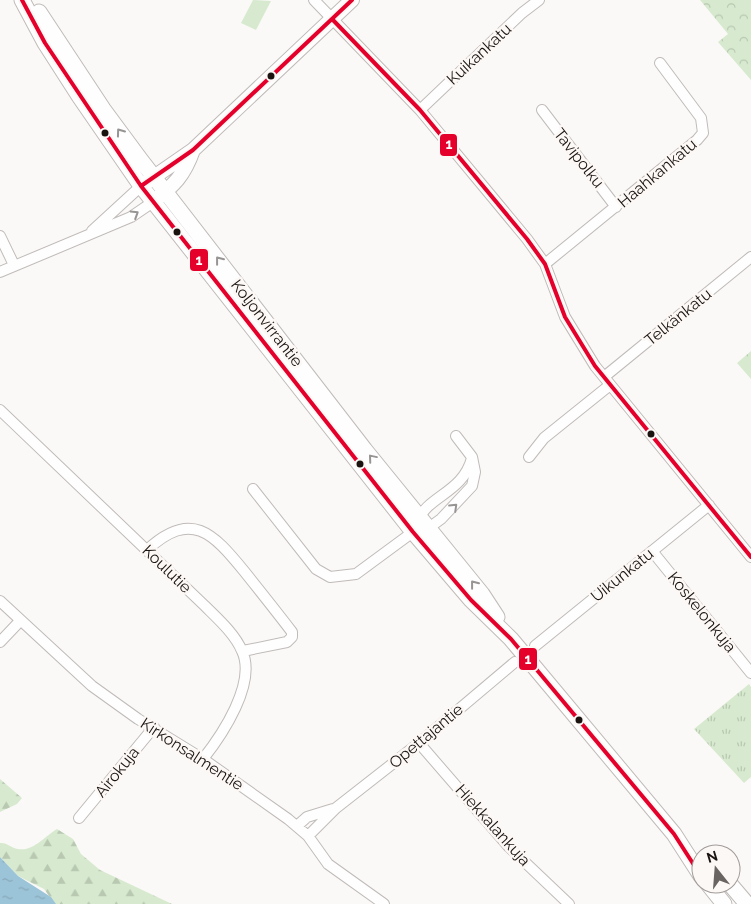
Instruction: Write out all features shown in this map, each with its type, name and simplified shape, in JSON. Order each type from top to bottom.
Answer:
[{"type":"main road","name":"Koljonvirrantie","points":[[22,0],[45,43],[79,96],[153,202],[413,532],[471,600],[511,639],[674,834]]},
{"type":"main road","name":"Koljonvirrantie","points":[[31,0],[103,109],[154,177],[365,450],[482,594],[511,639]]},
{"type":"main road","points":[[674,834],[691,847]]},
{"type":"main road","points":[[674,834],[691,860]]},
{"type":"main road","points":[[716,894],[724,904]]},
{"type":"main road","points":[[738,894],[747,904]]},
{"type":"street","points":[[314,0],[420,110],[527,239],[545,264],[565,317],[584,351],[751,557]]},
{"type":"street","points":[[83,238],[141,186],[193,150],[352,0]]},
{"type":"street","name":"Kuikankatu","points":[[420,110],[522,13],[539,0]]},
{"type":"street","name":"Haahkankatu","points":[[545,264],[697,140],[702,133],[704,125],[701,118],[660,63]]},
{"type":"street","name":"Tavipolku","points":[[542,110],[616,207]]},
{"type":"street","points":[[0,272],[131,217],[166,192],[186,170],[193,150]]},
{"type":"street","points":[[0,236],[14,265]]},
{"type":"street","name":"Telkänkatu","points":[[529,457],[544,438],[607,381],[751,257]]},
{"type":"street","name":"Koulutie","points":[[0,410],[226,628],[242,651],[246,671],[243,687],[234,710],[203,759]]},
{"type":"street","points":[[425,522],[458,503],[472,486],[475,472],[472,457],[456,436]]},
{"type":"street","points":[[253,489],[316,569],[330,577],[356,574],[425,522],[469,470],[472,457]]},
{"type":"street","name":"Uikunkatu","points":[[535,646],[652,550],[710,506]]},
{"type":"street","points":[[147,550],[166,534],[183,529],[203,531],[220,542],[292,632],[292,637],[287,642],[242,651]]},
{"type":"street","name":"Koskelonkuja","points":[[652,550],[751,673]]},
{"type":"street","name":"Kirkonsalmentie","points":[[0,601],[92,686],[138,719],[154,727],[203,759],[297,826],[308,836],[332,868],[384,904]]},
{"type":"street","points":[[0,642],[20,621]]},
{"type":"street","name":"Opettajantie","points":[[308,836],[336,808],[419,743],[515,662]]},
{"type":"street","name":"Airokuja","points":[[79,818],[154,727]]},
{"type":"street","name":"Hiekkalankuja","points":[[419,743],[509,847],[569,904]]},
{"type":"street","name":"Opettajantie","points":[[297,826],[307,817],[336,808]]},
{"type":"green space","points":[[253,0],[271,1],[256,30],[241,23]]},
{"type":"green space","points":[[700,0],[751,0],[751,80],[718,42],[728,34]]},
{"type":"green space","points":[[751,351],[751,379],[737,363]]},
{"type":"green space","points":[[749,684],[751,687],[751,777],[744,783],[694,729]]},
{"type":"green space","points":[[0,779],[22,798],[17,804],[0,812]]},
{"type":"green space","points":[[57,829],[73,839],[81,854],[100,870],[172,904],[55,904],[44,889],[18,876],[0,857],[0,843],[5,843],[18,849],[29,848]]},
{"type":"water","points":[[0,857],[18,876],[51,897],[56,904],[0,904]]},
{"type":"transit line","name":"1","points":[[22,0],[45,43],[141,186],[413,532],[471,600],[511,639],[674,834],[691,860]]},
{"type":"transit line","name":"1","points":[[141,186],[193,150],[352,0]]},
{"type":"transit line","name":"1","points":[[332,19],[420,110],[527,239],[545,264],[565,317],[595,366],[751,557]]}]
